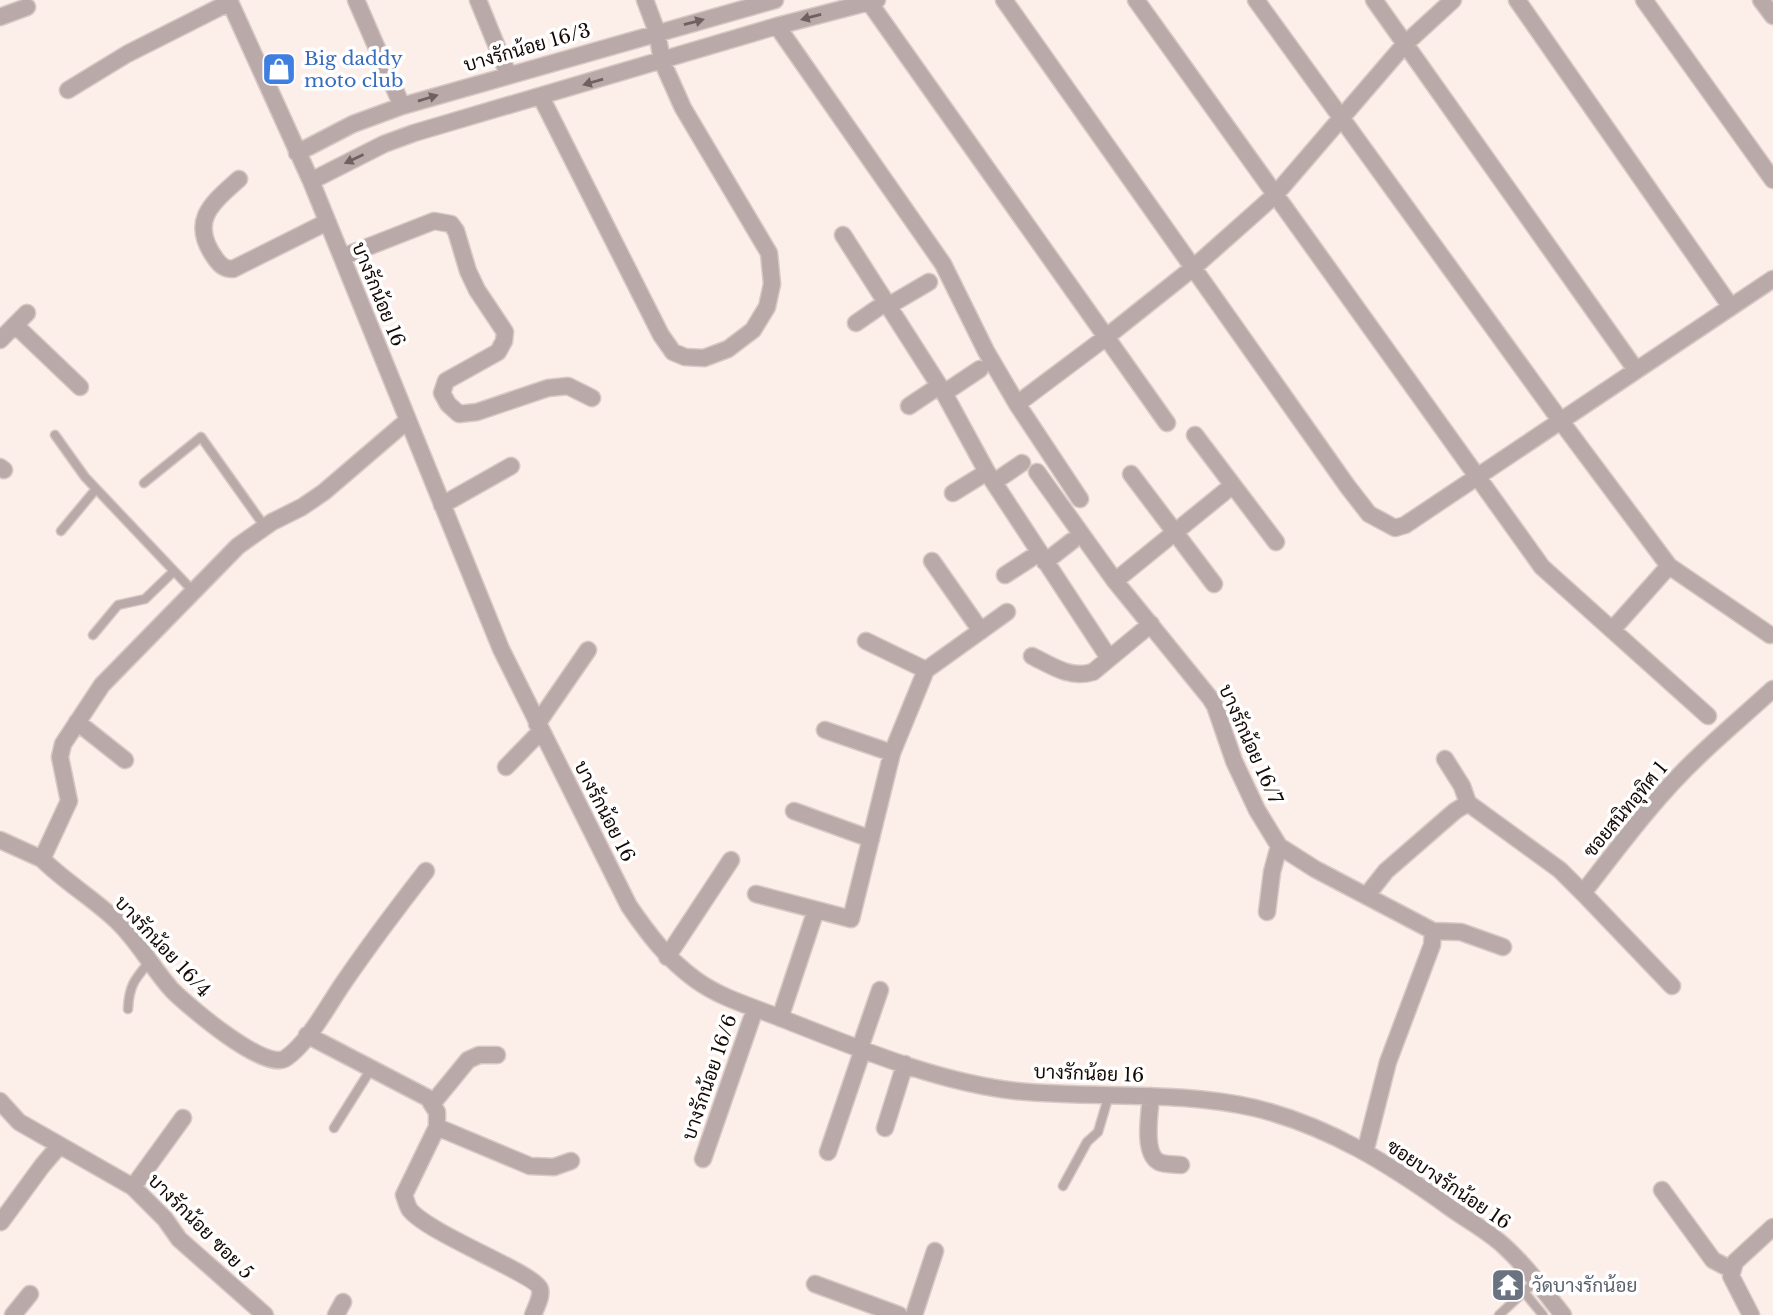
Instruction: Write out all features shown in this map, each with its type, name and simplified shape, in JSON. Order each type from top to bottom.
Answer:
[{"type":"street","points":[[356,0],[402,106]]},
{"type":"street","points":[[478,0],[508,74]]},
{"type":"street","points":[[541,97],[661,335],[673,352],[685,357],[704,358],[728,349],[753,330],[767,307],[772,284],[769,253],[683,108],[662,61],[657,32],[645,0]]},
{"type":"street","name":"บางรักน้อย 16/3","points":[[297,153],[354,124],[402,106],[775,0]]},
{"type":"street","points":[[1004,0],[1369,514],[1395,528],[1405,525],[1773,279]]},
{"type":"street","points":[[1136,0],[1542,567],[1708,716]]},
{"type":"street","points":[[1256,0],[1669,566],[1770,635]]},
{"type":"street","points":[[1374,0],[1636,370]]},
{"type":"street","points":[[1017,404],[1193,268],[1275,195],[1405,44],[1453,0]]},
{"type":"street","points":[[1517,0],[1731,307]]},
{"type":"street","points":[[1644,0],[1773,180]]},
{"type":"street","points":[[1761,0],[1773,16]]},
{"type":"street","points":[[68,90],[127,54],[230,1]]},
{"type":"street","name":"บางรักน้อย 16","points":[[230,1],[311,181],[501,649],[629,906],[667,957],[698,982],[731,1000],[905,1064],[988,1088],[1199,1097],[1255,1108],[1314,1125],[1365,1152]]},
{"type":"street","points":[[311,181],[384,144],[414,133],[777,26],[873,1],[1105,338],[1167,423]]},
{"type":"street","points":[[0,17],[27,7]]},
{"type":"street","points":[[777,26],[943,264],[986,351],[1017,404],[1080,499]]},
{"type":"street","points":[[373,117],[384,144]]},
{"type":"street","points":[[239,179],[214,201],[202,228],[211,252],[220,265],[227,269],[233,269],[327,222]]},
{"type":"street","points":[[342,257],[434,221],[451,224],[477,290],[505,332],[498,352],[446,381],[443,393],[448,404],[459,414],[477,412],[548,388],[568,386],[592,398]]},
{"type":"street","points":[[843,235],[942,389],[991,477],[1109,658]]},
{"type":"street","points":[[856,323],[929,282]]},
{"type":"street","points":[[0,340],[21,319],[80,387]]},
{"type":"street","points":[[909,406],[980,369]]},
{"type":"street","points":[[42,859],[68,801],[60,757],[63,744],[102,685],[238,546],[324,492],[408,420]]},
{"type":"street","points":[[1195,435],[1276,542]]},
{"type":"street","points":[[953,493],[1022,463]]},
{"type":"street","points":[[442,505],[510,466]]},
{"type":"street","name":"บางรักน้อย 16/7","points":[[1037,472],[1115,580],[1194,676],[1215,706],[1234,761],[1257,810],[1279,846],[1315,869],[1433,931]]},
{"type":"street","points":[[1131,474],[1214,584]]},
{"type":"street","points":[[1115,580],[1233,485]]},
{"type":"street","points":[[1006,575],[1072,541]]},
{"type":"street","points":[[932,561],[981,631]]},
{"type":"street","points":[[1612,630],[1669,566]]},
{"type":"street","points":[[756,894],[851,919],[892,753],[926,670],[1007,612]]},
{"type":"street","points":[[1032,656],[1066,673],[1093,673],[1151,624]]},
{"type":"street","points":[[866,641],[926,670]]},
{"type":"street","points":[[506,767],[539,728],[588,650]]},
{"type":"street","name":"ซอยสนิทอุทิศ 1","points":[[1583,893],[1616,848],[1660,797],[1701,754],[1773,689]]},
{"type":"street","points":[[77,722],[125,760]]},
{"type":"street","points":[[825,730],[892,753]]},
{"type":"street","points":[[1445,759],[1462,786],[1468,803],[1560,870],[1672,986]]},
{"type":"street","points":[[1367,895],[1386,871],[1455,811],[1468,803]]},
{"type":"street","points":[[794,811],[871,839]]},
{"type":"street","name":"บางรักน้อย 16/4","points":[[0,840],[42,859],[58,875],[118,922],[141,947],[174,992],[199,1016],[261,1056],[274,1061],[285,1059],[307,1035],[378,932],[426,871]]},
{"type":"street","points":[[1267,912],[1279,846]]},
{"type":"street","points":[[667,957],[731,860]]},
{"type":"street","points":[[780,1018],[816,910]]},
{"type":"street","points":[[1365,1152],[1388,1062],[1432,946],[1433,931],[1461,932],[1503,947]]},
{"type":"street","points":[[828,1152],[880,990]]},
{"type":"street","name":"บางรักน้อย 16/6","points":[[703,1159],[755,1009]]},
{"type":"street","points":[[307,1035],[428,1098],[437,1112],[437,1127],[404,1195],[408,1208],[452,1240],[538,1284],[541,1294],[533,1315]]},
{"type":"street","points":[[432,1104],[468,1060],[480,1055],[497,1055]]},
{"type":"street","points":[[885,1128],[905,1064]]},
{"type":"street","points":[[1151,1096],[1148,1133],[1152,1154],[1160,1162],[1181,1165]]},
{"type":"street","name":"บางรักน้อย ซอย 5","points":[[0,1101],[19,1122],[133,1187],[179,1239],[265,1315]]},
{"type":"street","points":[[133,1187],[183,1118]]},
{"type":"street","points":[[437,1127],[530,1166],[554,1167],[571,1161]]},
{"type":"street","points":[[1,1222],[59,1146]]},
{"type":"street","name":"ซอยบางรักน้อย 16","points":[[1365,1152],[1418,1184],[1503,1244],[1537,1280],[1563,1315]]},
{"type":"street","points":[[1662,1190],[1713,1260],[1732,1269]]},
{"type":"street","points":[[1751,1315],[1731,1276],[1732,1269],[1735,1262],[1773,1227]]},
{"type":"street","points":[[914,1315],[935,1251]]},
{"type":"street","points":[[815,1284],[899,1315]]},
{"type":"street","points":[[13,1315],[30,1294]]},
{"type":"lane","points":[[55,435],[96,489],[193,591]]},
{"type":"lane","points":[[144,483],[201,437],[265,527]]},
{"type":"lane","points":[[61,531],[96,489]]},
{"type":"lane","points":[[93,635],[118,605],[145,599],[174,571]]},
{"type":"lane","points":[[128,1009],[128,992],[149,961]]},
{"type":"lane","points":[[334,1128],[371,1069]]},
{"type":"lane","points":[[1063,1186],[1087,1142],[1098,1132],[1109,1095]]},
{"type":"lane","points":[[1499,1315],[1537,1280]]},
{"type":"lane","points":[[1524,1292],[1543,1315]]},
{"type":"place","name":"Big daddy moto club","points":[[279,69]]},
{"type":"place","name":"วัดบางรักน้อย","points":[[1508,1285]]}]
